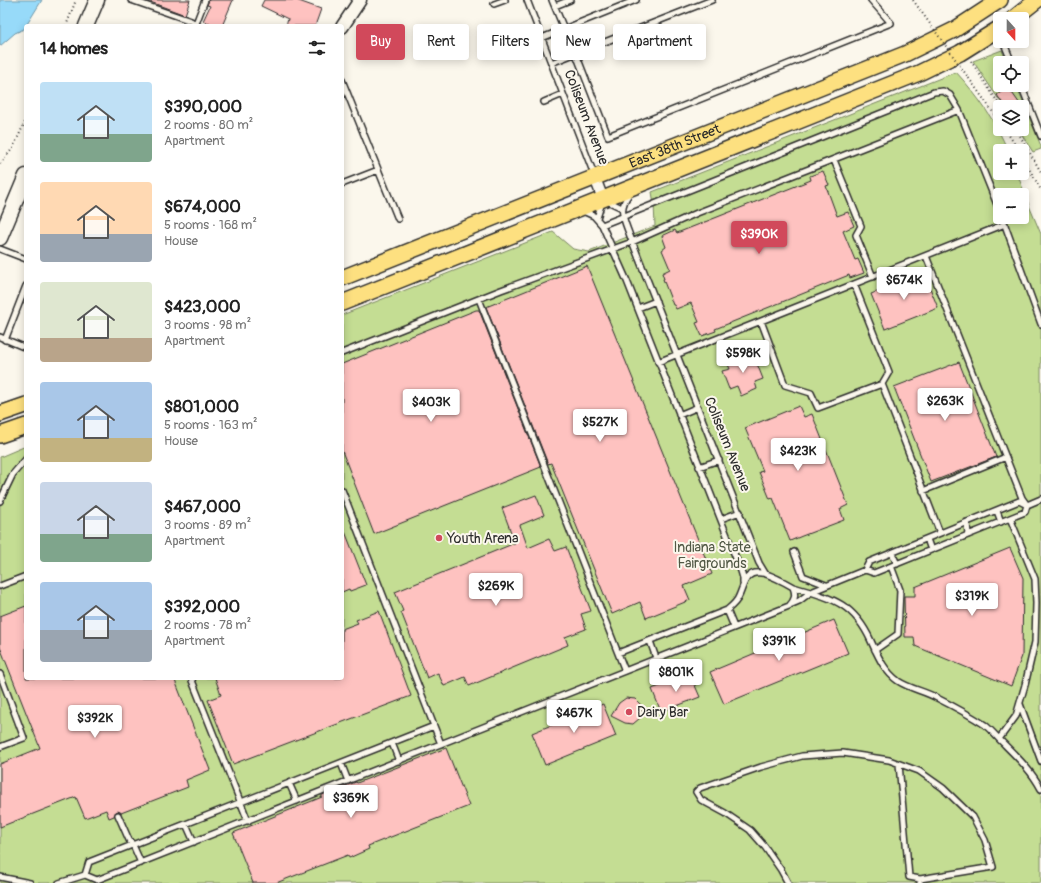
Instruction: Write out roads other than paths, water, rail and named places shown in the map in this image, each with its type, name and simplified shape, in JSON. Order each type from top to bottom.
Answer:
[{"type":"main road","points":[[87,24],[97,0]]},
{"type":"main road","points":[[1022,12],[1037,0]]},
{"type":"main road","name":"East 38th Street","points":[[344,277],[905,54],[954,30],[992,2]]},
{"type":"main road","name":"East 38th Street","points":[[344,302],[919,73],[993,36]]},
{"type":"main road","points":[[0,238],[24,181]]},
{"type":"main road","points":[[0,409],[24,405]]},
{"type":"main road","points":[[0,414],[24,405]]},
{"type":"main road","points":[[0,435],[24,427]]},
{"type":"street","points":[[344,24],[358,0]]},
{"type":"street","name":"Coliseum Avenue","points":[[595,178],[603,199]]},
{"type":"lane","points":[[131,0],[191,21],[195,24]]},
{"type":"lane","points":[[196,24],[205,0]]},
{"type":"lane","points":[[494,4],[505,0]]},
{"type":"lane","name":"Coliseum Avenue","points":[[527,0],[536,24]]},
{"type":"lane","points":[[552,0],[562,24]]},
{"type":"lane","points":[[555,6],[570,0]]},
{"type":"lane","points":[[578,24],[636,0]]},
{"type":"lane","points":[[605,42],[712,0]]},
{"type":"lane","points":[[578,60],[608,136],[891,23],[871,0]]},
{"type":"lane","name":"Coliseum Avenue","points":[[543,41],[595,178]]},
{"type":"lane","points":[[551,63],[559,60]]},
{"type":"lane","points":[[344,85],[398,219]]},
{"type":"lane","points":[[602,225],[934,92],[943,91],[950,95],[959,110],[993,195]]},
{"type":"lane","points":[[1024,92],[1041,136]]},
{"type":"lane","points":[[544,102],[563,94]]},
{"type":"lane","points":[[344,352],[479,298],[632,242],[697,213],[959,110]]},
{"type":"lane","points":[[834,160],[861,226],[856,235],[874,277]]},
{"type":"lane","points":[[344,183],[378,170]]},
{"type":"lane","points":[[597,218],[603,199],[622,208],[626,197],[639,185]]},
{"type":"lane","name":"Coliseum Avenue","points":[[622,208],[623,217],[632,242],[759,563],[766,574]]},
{"type":"lane","points":[[570,212],[585,211],[597,218],[602,225],[638,308],[721,520],[743,578],[743,584]]},
{"type":"lane","points":[[658,362],[1005,224],[1041,324]]},
{"type":"lane","points":[[0,248],[24,258]]},
{"type":"lane","points":[[926,256],[1022,498],[1027,505]]},
{"type":"lane","points":[[761,321],[785,385],[812,393],[818,408],[882,384],[889,372],[854,284]]},
{"type":"lane","points":[[24,291],[3,338],[24,347]]},
{"type":"lane","points":[[479,298],[625,671]]},
{"type":"lane","points":[[638,308],[656,301]]},
{"type":"lane","points":[[882,384],[940,534]]},
{"type":"lane","points":[[679,414],[698,407]]},
{"type":"lane","points":[[923,490],[1006,458]]},
{"type":"lane","points":[[700,467],[719,460]]},
{"type":"lane","points":[[0,501],[13,474],[24,461]]},
{"type":"lane","points":[[344,495],[441,744]]},
{"type":"lane","points":[[865,570],[869,562],[1019,501],[1027,505],[1041,499]]},
{"type":"lane","points":[[59,883],[82,876],[97,880],[141,863],[799,602],[811,592],[826,585],[865,570],[874,573],[1001,522],[1025,512],[1027,505]]},
{"type":"lane","points":[[997,511],[1001,522]]},
{"type":"lane","points":[[721,520],[740,512]]},
{"type":"lane","points":[[999,739],[1016,716],[1035,642],[1035,579],[1010,518]]},
{"type":"lane","points":[[967,522],[968,535]]},
{"type":"lane","points":[[926,539],[931,550]]},
{"type":"lane","points":[[794,552],[803,576],[826,585]]},
{"type":"lane","points":[[892,553],[897,564]]},
{"type":"lane","points":[[875,650],[898,634],[900,590],[890,566]]},
{"type":"lane","points":[[618,654],[727,610],[736,602],[745,579],[758,572],[766,574],[793,587],[837,601],[852,611],[867,633],[888,672],[905,685],[936,697],[986,726],[1019,759],[1041,789]]},
{"type":"lane","points":[[0,586],[24,577]]},
{"type":"lane","points":[[789,606],[795,598],[793,587]]},
{"type":"lane","points":[[727,610],[734,627]]},
{"type":"lane","points":[[650,641],[656,658]]},
{"type":"lane","points":[[0,674],[24,738],[0,747]]},
{"type":"lane","points":[[192,680],[248,821]]},
{"type":"lane","points":[[1020,704],[1041,761]]},
{"type":"lane","points":[[78,883],[89,862],[434,726]]},
{"type":"lane","points":[[392,743],[399,761]]},
{"type":"lane","points":[[788,883],[782,870],[750,830],[725,813],[700,800],[696,792],[700,788],[761,767],[802,756],[843,753],[889,760],[919,771],[943,788],[973,817],[985,840],[993,867],[920,881],[909,876],[899,764]]},
{"type":"lane","points":[[341,763],[348,781]]},
{"type":"lane","points":[[289,783],[297,801]]},
{"type":"lane","points":[[118,815],[141,863]]},
{"type":"lane","points":[[186,824],[194,842]]},
{"type":"lane","points":[[0,877],[30,883]]},
{"type":"water","points":[[0,0],[42,0],[27,24],[24,24],[24,29],[15,33],[0,46]]},
{"type":"place","name":"Youth Arena","points":[[439,538]]},
{"type":"place","name":"Dairy Bar","points":[[629,712]]},
{"type":"park label","name":"Indiana State Fairgrounds","points":[[712,556]]}]
